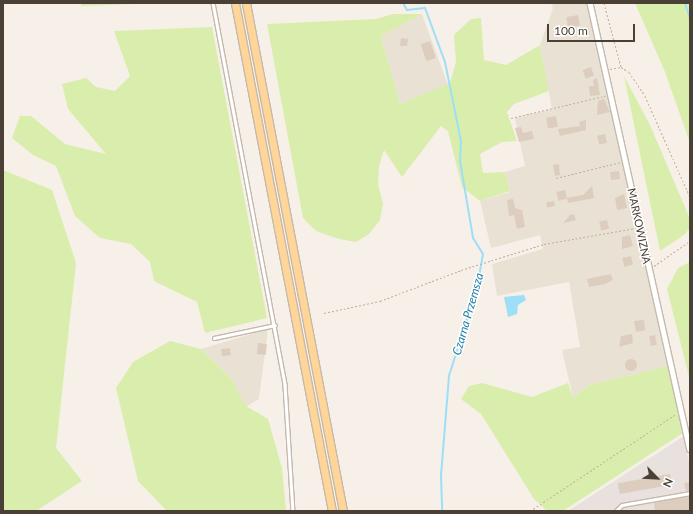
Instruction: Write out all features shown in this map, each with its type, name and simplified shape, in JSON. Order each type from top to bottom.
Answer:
[{"type":"main road","points":[[235,3],[332,511]]},
{"type":"main road","points":[[246,3],[343,511]]},
{"type":"street","name":"MARKOWIZNA","points":[[590,3],[626,161],[638,227],[690,449]]},
{"type":"lane","points":[[213,3],[285,385],[293,511]]},
{"type":"lane","points":[[214,338],[274,325]]},
{"type":"lane","points":[[616,511],[622,505],[690,493]]},
{"type":"path","points":[[604,3],[621,67]]},
{"type":"path","points":[[605,70],[621,67],[630,72],[644,96],[690,197]]},
{"type":"path","points":[[511,118],[611,94]]},
{"type":"path","points":[[556,178],[626,161]]},
{"type":"path","points":[[324,313],[380,301],[461,270],[544,244],[638,227]]},
{"type":"path","points":[[649,270],[690,241]]},
{"type":"path","points":[[530,511],[681,411]]},
{"type":"shaded area","points":[[551,3],[588,3],[668,366],[589,385],[573,398],[562,350],[580,347],[569,282],[497,296],[492,264],[543,249],[540,235],[491,248],[480,201],[510,192],[505,172],[525,166],[515,118],[552,109],[540,45],[553,8]]},
{"type":"shaded area","points":[[422,14],[448,85],[400,104],[381,36]]},
{"type":"shaded area","points":[[268,329],[259,399],[246,407],[231,378],[201,349]]},
{"type":"shaded area","points":[[684,436],[690,468],[690,494],[678,495],[680,511],[568,511]]},
{"type":"green space","points":[[81,3],[163,3],[81,6]]},
{"type":"green space","points":[[635,3],[690,3],[690,143],[665,72]]},
{"type":"green space","points":[[393,14],[422,14],[381,36],[400,104],[450,83],[456,62],[454,35],[471,19],[481,18],[484,60],[506,65],[540,45],[549,91],[514,104],[507,112],[517,141],[502,142],[480,154],[483,173],[505,172],[510,191],[480,201],[462,187],[448,131],[441,126],[402,177],[384,150],[379,166],[378,184],[383,204],[380,220],[369,234],[356,242],[339,239],[316,231],[303,218],[267,24],[376,19]]},
{"type":"green space","points":[[212,27],[267,318],[205,333],[197,302],[154,281],[150,262],[131,244],[100,238],[75,216],[56,166],[33,155],[12,138],[20,116],[31,116],[65,144],[106,154],[68,109],[62,84],[86,78],[96,87],[115,91],[130,76],[114,31]]},
{"type":"green space","points":[[624,76],[650,125],[690,219],[690,228],[684,235],[660,251]]},
{"type":"green space","points":[[3,170],[52,190],[76,263],[56,448],[82,481],[36,511],[3,511]]},
{"type":"green space","points":[[690,262],[690,381],[667,289],[678,268]]},
{"type":"green space","points":[[170,341],[201,349],[231,378],[246,406],[268,419],[282,468],[286,511],[167,511],[138,481],[116,388],[133,362]]},
{"type":"green space","points":[[668,366],[686,431],[563,511],[547,511],[534,499],[481,414],[461,399],[469,386],[482,383],[532,397],[568,383],[573,398],[589,385]]},
{"type":"water","points":[[524,295],[526,300],[518,305],[517,314],[508,317],[504,297]]},
{"type":"building","points":[[578,15],[580,26],[568,28],[566,17]]},
{"type":"building","points":[[589,29],[590,34],[580,36],[579,31]]},
{"type":"building","points":[[401,38],[408,39],[407,46],[400,46]]},
{"type":"building","points":[[430,41],[436,58],[426,61],[421,44]]},
{"type":"building","points":[[591,67],[594,75],[586,79],[583,70]]},
{"type":"building","points":[[597,78],[600,95],[590,96],[589,86],[594,86],[593,80]]},
{"type":"building","points":[[604,99],[610,112],[597,115],[598,101]]},
{"type":"building","points":[[556,116],[558,127],[548,129],[546,118]]},
{"type":"building","points":[[586,120],[586,130],[560,136],[558,129],[580,126],[579,122]]},
{"type":"building","points":[[521,127],[523,133],[532,131],[534,139],[519,142],[515,128]]},
{"type":"building","points":[[605,134],[607,143],[599,145],[597,136]]},
{"type":"building","points":[[559,164],[560,175],[555,176],[553,165]]},
{"type":"building","points":[[619,171],[620,179],[611,180],[610,172]]},
{"type":"building","points":[[592,186],[594,198],[568,203],[567,198],[583,195]]},
{"type":"building","points":[[565,190],[567,199],[558,201],[556,192]]},
{"type":"building","points":[[624,194],[627,208],[617,210],[615,198]]},
{"type":"building","points":[[513,199],[515,208],[522,210],[525,227],[517,229],[514,215],[509,216],[507,200]]},
{"type":"building","points":[[554,201],[555,206],[547,207],[546,203]]},
{"type":"building","points":[[574,214],[576,220],[563,223],[570,215]]},
{"type":"building","points":[[607,220],[609,229],[601,231],[599,222]]},
{"type":"building","points":[[630,235],[633,246],[622,249],[622,237]]},
{"type":"building","points":[[631,256],[633,265],[624,267],[622,258]]},
{"type":"building","points":[[611,274],[613,280],[605,284],[589,287],[587,279]]},
{"type":"building","points":[[644,320],[645,330],[636,332],[634,321]]},
{"type":"building","points":[[632,334],[633,343],[619,347],[621,336]]},
{"type":"building","points":[[655,335],[657,345],[651,346],[649,336]]},
{"type":"building","points":[[258,343],[267,344],[266,355],[257,354]]},
{"type":"building","points":[[230,348],[231,355],[222,356],[221,349]]},
{"type":"building","points":[[631,359],[635,361],[637,365],[635,369],[631,371],[627,369],[625,365],[627,361]]},
{"type":"building","points":[[670,474],[672,485],[620,494],[618,483]]},
{"type":"building","points":[[690,482],[690,490],[686,491],[684,483]]},
{"type":"building","points":[[690,496],[690,511],[655,511],[654,503]]},
{"type":"waterway","name":"Czarna Przemsza","points":[[403,3],[407,10],[425,8],[445,62],[461,141],[460,161],[473,238],[483,254],[477,287],[449,376],[441,476],[442,511]]},
{"type":"waterway","points":[[685,3],[690,18]]}]
